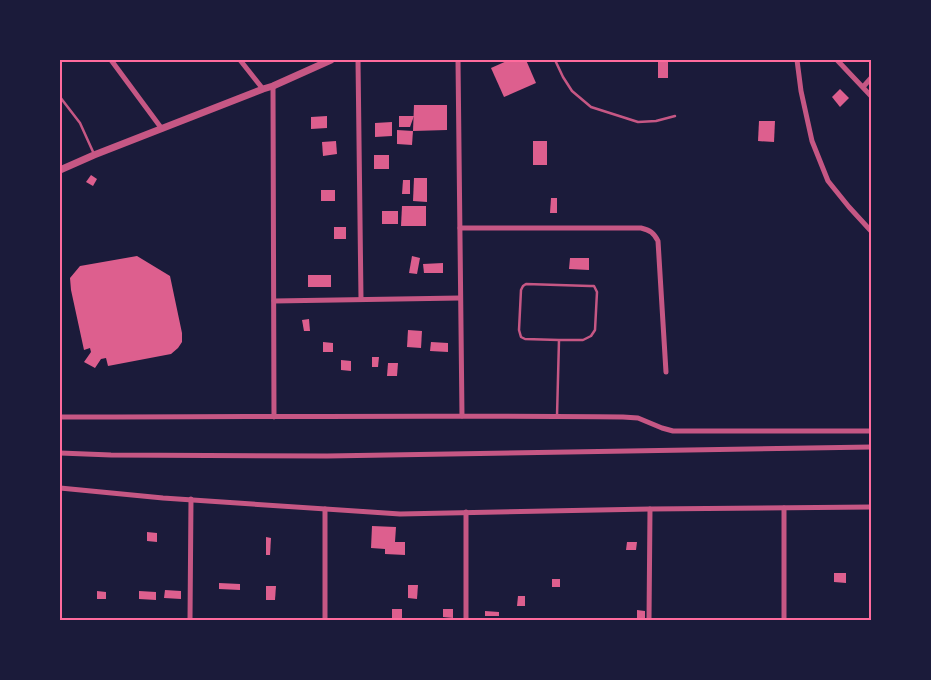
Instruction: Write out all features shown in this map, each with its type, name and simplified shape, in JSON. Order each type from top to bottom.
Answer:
[{"type":"street","points":[[111,60],[162,129]]},
{"type":"street","points":[[240,60],[263,89]]},
{"type":"street","points":[[60,170],[273,86],[332,60]]},
{"type":"street","points":[[358,60],[361,299]]},
{"type":"street","points":[[458,60],[462,416]]},
{"type":"street","points":[[797,60],[801,91],[812,141],[828,181],[848,207],[871,231]]},
{"type":"street","points":[[837,60],[871,96]]},
{"type":"street","points":[[863,87],[871,78]]},
{"type":"street","points":[[273,86],[274,418]]},
{"type":"street","points":[[460,228],[641,228],[649,230],[658,241],[666,372]]},
{"type":"street","points":[[274,301],[460,298]]},
{"type":"street","points":[[60,417],[623,417],[638,418],[673,431],[871,431]]},
{"type":"street","points":[[60,453],[327,456],[871,447]]},
{"type":"street","points":[[60,488],[163,498],[400,514],[871,507]]},
{"type":"street","points":[[190,620],[191,499]]},
{"type":"street","points":[[784,508],[784,620]]},
{"type":"street","points":[[325,509],[325,620]]},
{"type":"street","points":[[649,620],[650,509]]},
{"type":"street","points":[[466,512],[466,620]]},
{"type":"lane","points":[[554,60],[572,91],[591,107],[638,122],[656,121],[675,116]]},
{"type":"lane","points":[[60,97],[80,122],[94,156]]},
{"type":"lane","points":[[526,284],[594,286],[596,288],[595,330],[591,336],[583,340],[559,340],[525,339],[521,337],[519,330],[522,286],[526,284]]},
{"type":"lane","points":[[557,416],[559,340]]},
{"type":"building","points":[[509,60],[526,60],[536,83],[504,97],[491,68]]},
{"type":"building","points":[[658,60],[668,60],[668,78],[658,78]]},
{"type":"building","points":[[840,89],[849,98],[840,107],[832,97]]},
{"type":"building","points":[[414,105],[447,105],[447,130],[413,131]]},
{"type":"building","points":[[327,116],[327,128],[311,129],[311,117]]},
{"type":"building","points":[[399,116],[414,116],[410,127],[399,127]]},
{"type":"building","points":[[759,121],[775,121],[774,142],[758,141]]},
{"type":"building","points":[[392,122],[392,136],[375,137],[375,123]]},
{"type":"building","points":[[397,130],[413,131],[412,145],[397,144]]},
{"type":"building","points":[[336,141],[337,154],[323,156],[322,142]]},
{"type":"building","points":[[533,141],[547,141],[547,165],[533,165]]},
{"type":"building","points":[[374,155],[389,155],[389,169],[374,169]]},
{"type":"building","points":[[91,175],[97,179],[93,186],[86,182]]},
{"type":"building","points":[[414,178],[427,178],[427,202],[413,201]]},
{"type":"building","points":[[403,180],[410,180],[410,194],[402,194]]},
{"type":"building","points":[[321,190],[335,190],[335,201],[321,201]]},
{"type":"building","points":[[551,198],[557,198],[557,213],[550,213]]},
{"type":"building","points":[[402,206],[426,206],[426,226],[401,226]]},
{"type":"building","points":[[382,211],[398,211],[398,224],[382,224]]},
{"type":"building","points":[[334,227],[346,227],[346,239],[334,239]]},
{"type":"building","points":[[137,256],[170,276],[182,333],[182,342],[171,354],[108,366],[106,358],[101,359],[95,368],[84,362],[91,352],[90,348],[84,350],[70,278],[80,266]]},
{"type":"building","points":[[412,256],[420,258],[417,274],[409,273]]},
{"type":"building","points":[[570,258],[589,258],[589,270],[569,269]]},
{"type":"building","points":[[443,263],[443,273],[424,273],[423,264]]},
{"type":"building","points":[[308,275],[331,275],[331,287],[308,287]]},
{"type":"building","points":[[309,319],[310,331],[304,331],[302,320]]},
{"type":"building","points":[[408,330],[422,331],[421,348],[407,347]]},
{"type":"building","points":[[323,342],[333,343],[333,352],[323,352]]},
{"type":"building","points":[[431,342],[448,343],[448,352],[430,351]]},
{"type":"building","points":[[372,357],[379,357],[378,367],[372,367]]},
{"type":"building","points":[[341,360],[351,361],[351,371],[341,370]]},
{"type":"building","points":[[388,363],[398,363],[397,376],[387,376]]},
{"type":"building","points":[[372,526],[396,527],[395,542],[405,542],[405,555],[385,554],[385,549],[371,548]]},
{"type":"building","points":[[147,532],[157,533],[157,542],[147,541]]},
{"type":"building","points":[[266,537],[271,538],[270,555],[266,555]]},
{"type":"building","points":[[627,542],[637,542],[636,550],[626,550]]},
{"type":"building","points":[[834,573],[846,573],[846,583],[834,582]]},
{"type":"building","points":[[552,579],[560,579],[560,587],[552,587]]},
{"type":"building","points":[[219,583],[240,584],[240,590],[219,589]]},
{"type":"building","points":[[408,585],[418,585],[417,599],[408,598]]},
{"type":"building","points":[[266,586],[276,586],[275,600],[266,600]]},
{"type":"building","points":[[165,590],[181,591],[181,599],[164,598]]},
{"type":"building","points":[[97,591],[106,592],[106,599],[97,599]]},
{"type":"building","points":[[139,591],[156,592],[156,600],[139,599]]},
{"type":"building","points":[[518,596],[525,596],[525,606],[517,606]]},
{"type":"building","points":[[392,609],[402,609],[402,620],[392,620]]},
{"type":"building","points":[[443,609],[453,609],[453,618],[443,617]]},
{"type":"building","points":[[637,610],[645,611],[645,620],[637,620]]},
{"type":"building","points":[[485,611],[499,612],[499,616],[485,616]]}]
